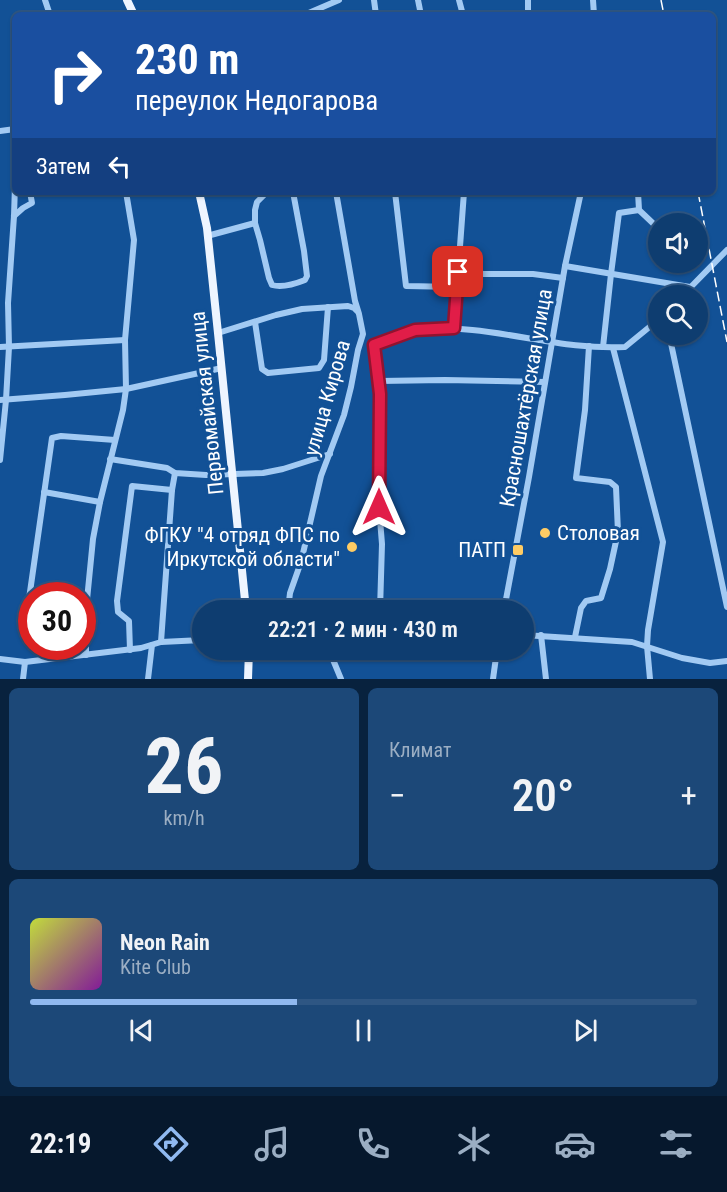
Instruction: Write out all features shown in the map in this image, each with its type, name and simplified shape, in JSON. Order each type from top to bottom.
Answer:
[{"type":"main road","name":"Первомайская улица","points":[[200,195],[219,333],[245,600]]},
{"type":"main road","points":[[248,679],[249,660]]},
{"type":"street","points":[[312,12],[339,0]]},
{"type":"street","points":[[0,460],[9,347],[8,303],[15,195]]},
{"type":"street","points":[[14,216],[32,203],[31,195]]},
{"type":"street","points":[[88,582],[100,502],[123,411],[126,389],[125,340],[134,240],[126,195]]},
{"type":"street","points":[[264,195],[257,202],[255,223],[268,278],[272,285],[277,286],[305,280],[308,276],[294,195]]},
{"type":"street","name":"улица Кирова","points":[[289,600],[301,562],[321,476],[344,415],[363,334],[337,195]]},
{"type":"street","points":[[395,195],[406,286],[457,287]]},
{"type":"street","points":[[454,328],[464,195]]},
{"type":"street","name":"Красношахтёрская улица","points":[[506,600],[565,266],[580,195]]},
{"type":"street","points":[[638,195],[639,210],[648,219]]},
{"type":"street","points":[[603,347],[619,213],[639,210]]},
{"type":"street","points":[[207,236],[255,223]]},
{"type":"street","points":[[692,285],[727,250]]},
{"type":"street","points":[[565,266],[678,285]]},
{"type":"street","points":[[458,272],[533,274],[563,278]]},
{"type":"street","points":[[0,303],[8,303]]},
{"type":"street","points":[[219,333],[302,309],[348,306],[354,308],[359,314]]},
{"type":"street","points":[[255,322],[262,369],[268,373],[319,368],[324,360],[328,308]]},
{"type":"street","points":[[363,334],[367,341],[374,345],[415,330],[454,328],[613,348],[625,347],[648,328]]},
{"type":"street","points":[[0,347],[125,340]]},
{"type":"street","points":[[374,345],[381,417],[378,462],[382,544],[380,600]]},
{"type":"street","points":[[671,345],[727,608]]},
{"type":"street","points":[[575,637],[581,608],[586,601],[601,598],[618,532],[616,488],[610,482],[576,478],[590,346]]},
{"type":"street","points":[[613,348],[663,542],[647,646],[650,679]]},
{"type":"street","points":[[3,400],[126,389],[222,369]]},
{"type":"street","points":[[379,381],[545,382]]},
{"type":"street","points":[[31,582],[52,438],[61,436],[115,440]]},
{"type":"street","points":[[110,459],[167,468],[175,473],[233,476],[283,469],[330,454]]},
{"type":"street","points":[[161,642],[175,473]]},
{"type":"street","points":[[129,650],[129,621],[118,612],[117,601],[132,486],[172,490]]},
{"type":"street","points":[[44,492],[100,502]]},
{"type":"street","points":[[534,635],[632,642],[682,658],[710,663],[727,661]]},
{"type":"street","points":[[542,635],[546,679]]},
{"type":"street","points":[[96,654],[129,650],[161,642],[192,640]]},
{"type":"street","points":[[148,679],[152,645]]},
{"type":"street","points":[[0,659],[26,662],[43,660]]},
{"type":"street","points":[[333,660],[341,679]]},
{"type":"street","points":[[493,679],[496,660]]},
{"type":"street","points":[[23,679],[26,662]]},
{"type":"railway","points":[[661,0],[663,12]]},
{"type":"railway","points":[[699,195],[727,342]]},
{"type":"place","name":"Столовая","points":[[545,533]]},
{"type":"place","name":"ФГКУ \"4 отряд ФПС по Иркутской области\"","points":[[352,547]]},
{"type":"place","name":"ПАТП","points":[[518,550]]},
{"type":"route","points":[[379,507],[378,462],[381,417],[374,345],[415,330],[454,328],[458,272]]}]
